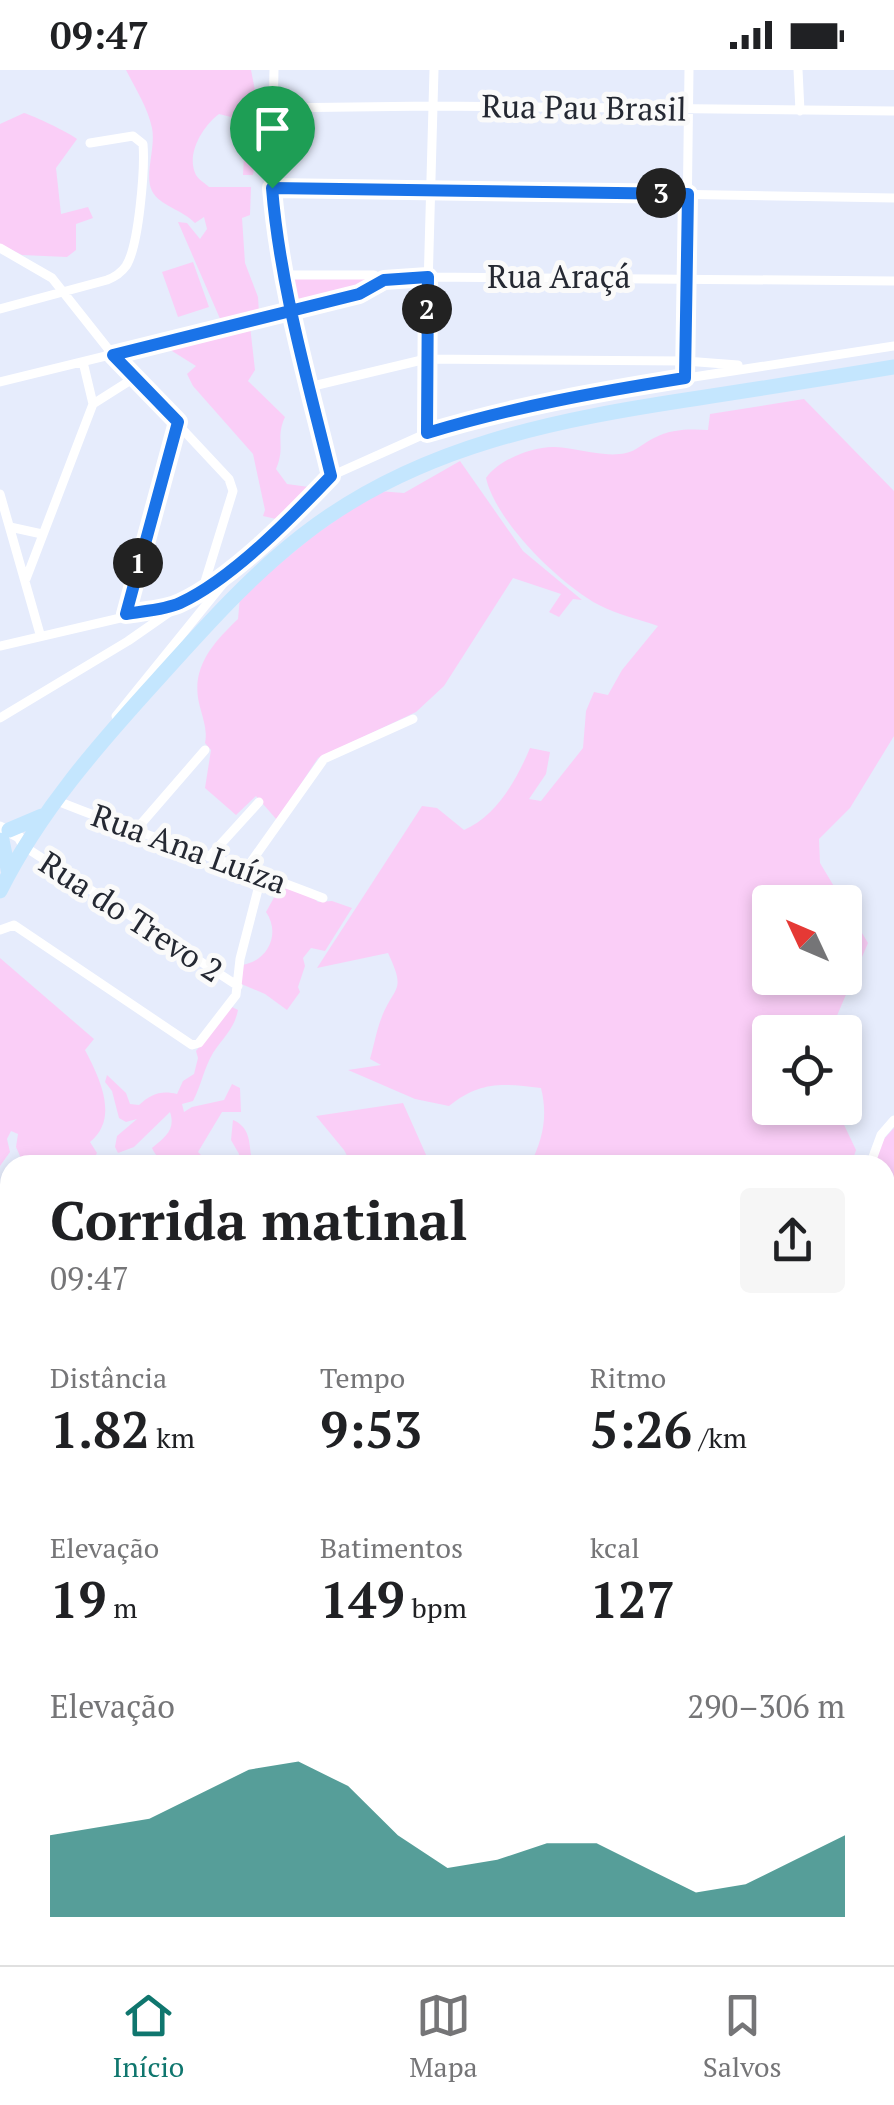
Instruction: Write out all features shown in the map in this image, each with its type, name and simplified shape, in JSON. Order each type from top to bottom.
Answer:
[{"type":"main road","points":[[0,891],[51,806],[103,740],[238,593],[303,535],[352,502],[409,470],[507,434],[595,414],[894,367]]},
{"type":"main road","points":[[8,874],[3,834],[51,806]]},
{"type":"street","points":[[274,70],[272,188],[282,274],[331,476]]},
{"type":"street","points":[[427,433],[434,70]]},
{"type":"street","points":[[685,378],[689,70]]},
{"type":"street","points":[[798,70],[800,111]]},
{"type":"street","name":"Rua Pau Brasil","points":[[273,108],[433,106],[894,112]]},
{"type":"street","points":[[0,308],[65,293],[118,274],[130,259],[141,200],[143,144],[133,136],[90,143]]},
{"type":"street","points":[[272,188],[894,198]]},
{"type":"street","points":[[0,248],[41,270],[65,293],[113,355],[232,485],[203,588]]},
{"type":"street","points":[[282,274],[374,275],[384,280]]},
{"type":"street","name":"Rua Araçá","points":[[0,382],[359,294],[384,280],[686,278],[894,282]]},
{"type":"street","points":[[0,718],[128,640],[240,563],[331,476],[427,433],[558,398],[894,346]]},
{"type":"street","points":[[309,386],[426,360],[685,361],[756,367]]},
{"type":"street","points":[[26,579],[92,404],[83,362]]},
{"type":"street","points":[[92,404],[134,378]]},
{"type":"street","points":[[126,614],[178,422]]},
{"type":"street","points":[[0,494],[40,634]]},
{"type":"street","points":[[10,527],[42,534]]},
{"type":"street","points":[[103,740],[130,695],[240,563]]},
{"type":"street","points":[[0,646],[179,604]]},
{"type":"street","points":[[246,869],[320,763],[413,718]]},
{"type":"street","points":[[134,832],[205,750]]},
{"type":"street","points":[[210,857],[259,802]]},
{"type":"street","name":"Rua Ana Luíza","points":[[51,806],[262,874],[323,898]]},
{"type":"street","points":[[3,834],[20,837],[25,848]]},
{"type":"street","name":"Rua do Trevo 2","points":[[25,848],[238,986]]},
{"type":"street","points":[[0,930],[14,925],[192,1045],[198,1043],[232,1002],[262,874]]},
{"type":"street","points":[[874,1155],[881,1134],[894,1120]]},
{"type":"shaded area","points":[[126,70],[251,70],[261,121],[253,175],[243,175],[245,137],[239,119],[219,114],[194,149],[193,167],[209,187],[251,187],[250,215],[242,218],[245,263],[258,297],[259,313],[221,321],[178,222],[187,223],[200,239],[207,229],[204,217],[195,223],[152,191],[152,128]]},
{"type":"shaded area","points":[[24,113],[77,139],[56,168],[61,214],[88,207],[93,218],[76,224],[76,250],[67,257],[22,255],[0,244],[0,124]]},
{"type":"shaded area","points":[[193,262],[209,307],[178,317],[162,272]]},
{"type":"shaded area","points":[[289,277],[368,280],[365,285],[295,304]]},
{"type":"shaded area","points":[[250,326],[255,370],[248,381],[285,417],[276,469],[287,484],[309,487],[276,519],[263,516],[253,454],[193,386],[187,374],[196,366],[164,346]]},
{"type":"shaded area","points":[[804,399],[894,491],[894,736],[850,808],[819,839],[820,863],[833,885],[752,885],[752,995],[846,995],[837,1015],[752,1015],[752,1125],[844,1125],[856,1150],[854,1155],[534,1155],[543,1127],[541,1088],[481,1088],[449,1106],[415,1099],[348,1070],[381,1065],[370,1059],[381,1019],[398,982],[388,953],[317,968],[422,806],[437,808],[464,830],[496,807],[530,748],[550,752],[546,774],[529,799],[541,801],[583,748],[586,711],[594,692],[608,695],[622,670],[658,626],[606,608],[566,582],[516,532],[492,495],[486,478],[507,460],[537,449],[626,453],[667,433],[708,430],[710,414]]},
{"type":"shaded area","points":[[460,461],[523,551],[582,600],[573,599],[559,617],[549,612],[561,594],[513,578],[444,686],[416,712],[318,758],[277,820],[256,796],[236,815],[205,788],[211,750],[205,743],[197,690],[206,656],[238,619],[240,597],[313,536],[378,491],[404,493]]},
{"type":"shaded area","points":[[282,883],[310,894],[318,902],[332,901],[352,908],[325,951],[311,948],[303,958],[300,992],[287,1010],[265,994],[239,983],[242,965],[259,958],[269,945],[272,929],[266,912]]},
{"type":"shaded area","points":[[862,933],[868,943],[862,957]]},
{"type":"shaded area","points":[[0,958],[94,1039],[85,1050],[101,1085],[105,1109],[99,1132],[90,1142],[96,1155],[20,1155],[18,1134],[11,1131],[7,1139],[10,1152],[0,1155]]},
{"type":"shaded area","points":[[232,1007],[238,1010],[210,1059],[193,1101],[182,1104],[184,1112],[224,1100],[232,1084],[240,1088],[241,1112],[222,1112],[198,1152],[201,1155],[156,1155],[152,1148],[170,1128],[170,1112],[134,1147],[118,1153],[117,1136],[137,1119],[126,1122],[119,1118],[112,1091],[105,1082],[107,1075],[126,1093],[130,1104],[139,1105],[161,1093],[177,1094],[183,1081],[194,1074],[196,1051]]},
{"type":"shaded area","points":[[403,1103],[426,1155],[347,1155],[316,1116]]},
{"type":"shaded area","points":[[233,1120],[245,1130],[251,1155],[239,1155],[231,1140]]},
{"type":"shaded area","points":[[894,1128],[894,1155],[878,1155]]},
{"type":"route","points":[[272,188],[282,274],[291,312],[331,476],[268,539],[203,588],[179,604],[126,614],[178,422],[113,355],[291,312],[359,294],[384,280],[428,277],[427,433],[558,398],[685,378],[688,194],[272,188]]}]
